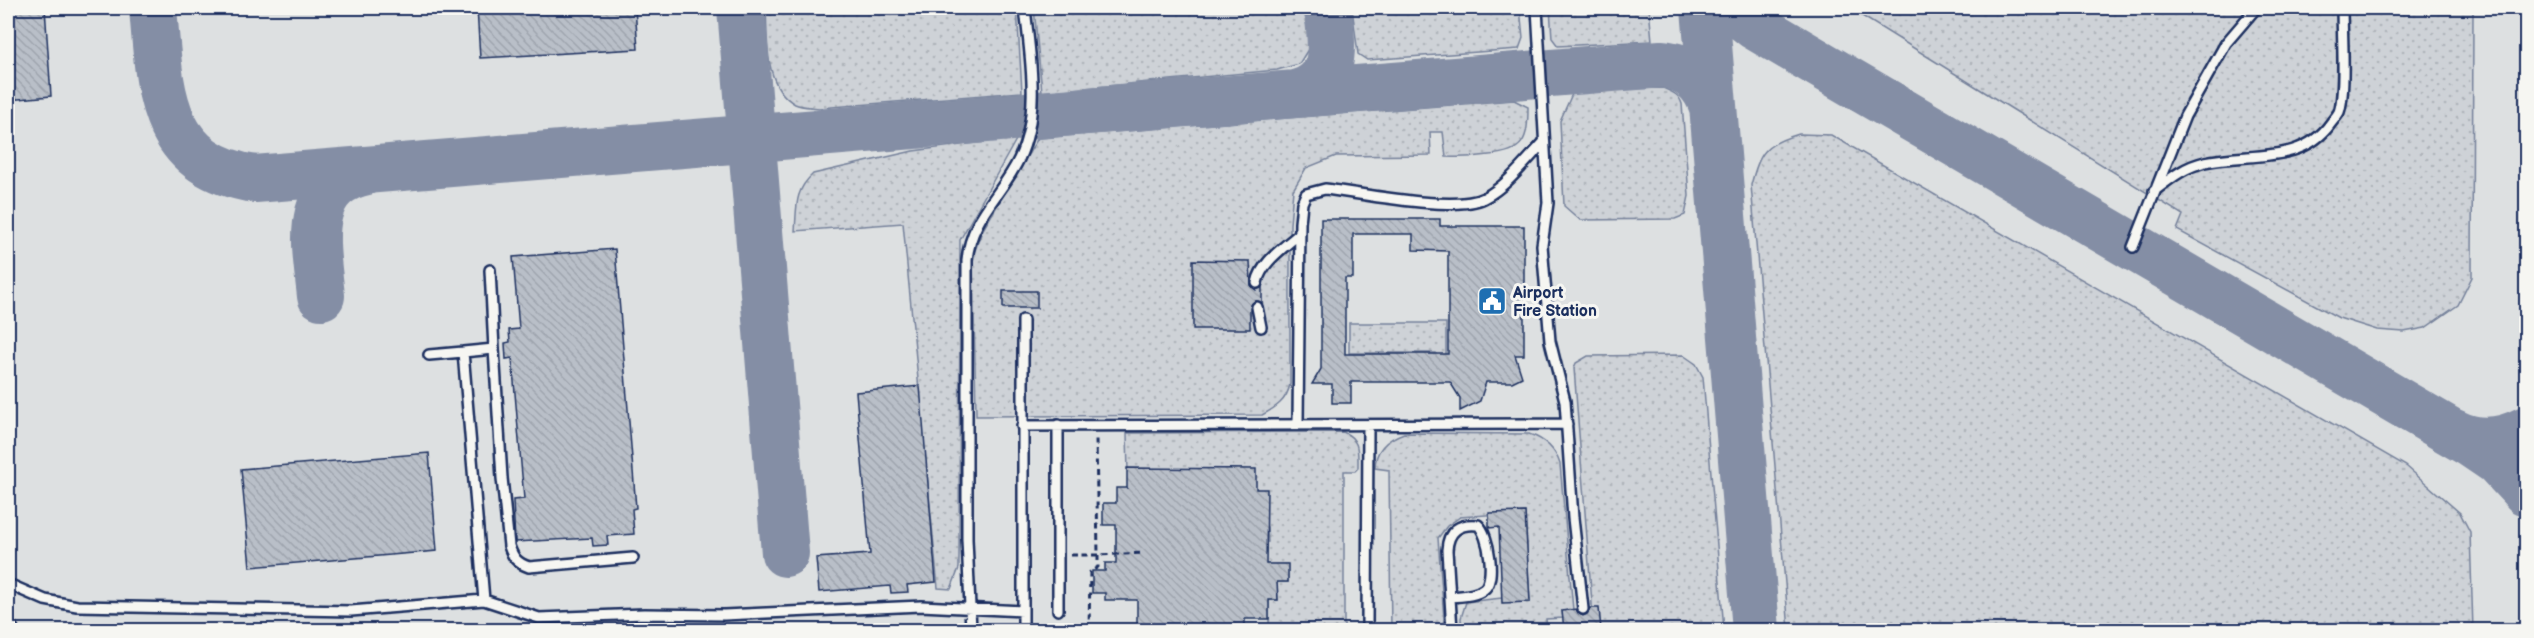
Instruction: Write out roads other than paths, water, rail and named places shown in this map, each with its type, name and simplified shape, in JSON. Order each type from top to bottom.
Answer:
[{"type":"lane","points":[[971,630],[967,539],[967,260],[970,236],[1018,161],[1026,141],[1032,92],[1025,8]]},
{"type":"lane","points":[[1537,8],[1548,203],[1542,245],[1545,288],[1550,341],[1565,400],[1573,518],[1583,609]]},
{"type":"lane","points":[[2133,247],[2185,116],[2226,44],[2256,8]]},
{"type":"lane","points":[[2154,191],[2180,171],[2206,162],[2240,159],[2304,148],[2323,134],[2339,112],[2342,88],[2342,8]]},
{"type":"lane","points":[[1298,423],[1300,233],[1302,202],[1306,194],[1325,189],[1444,205],[1472,203],[1493,193],[1544,142]]},
{"type":"lane","points":[[1257,283],[1261,272],[1271,259],[1300,233]]},
{"type":"lane","points":[[490,270],[502,478],[509,546],[513,557],[517,562],[530,567],[633,558]]},
{"type":"lane","points":[[1257,307],[1261,327]]},
{"type":"lane","points":[[1023,320],[1023,630]]},
{"type":"lane","points":[[429,355],[494,349]]},
{"type":"lane","points":[[463,352],[484,600]]},
{"type":"lane","points":[[1022,426],[1298,423],[1368,426],[1567,424]]},
{"type":"lane","points":[[1058,425],[1058,610]]},
{"type":"lane","points":[[1366,630],[1368,426]]},
{"type":"lane","points":[[1451,597],[1478,593],[1489,583],[1488,547],[1482,529],[1478,525],[1461,526],[1449,537],[1447,550],[1452,630]]},
{"type":"lane","points":[[8,584],[45,600],[95,606],[351,611],[484,600],[539,618],[644,614],[723,615],[921,606],[1023,611]]},
{"type":"place","name":"Airport Fire Station","points":[[1492,301]]}]
